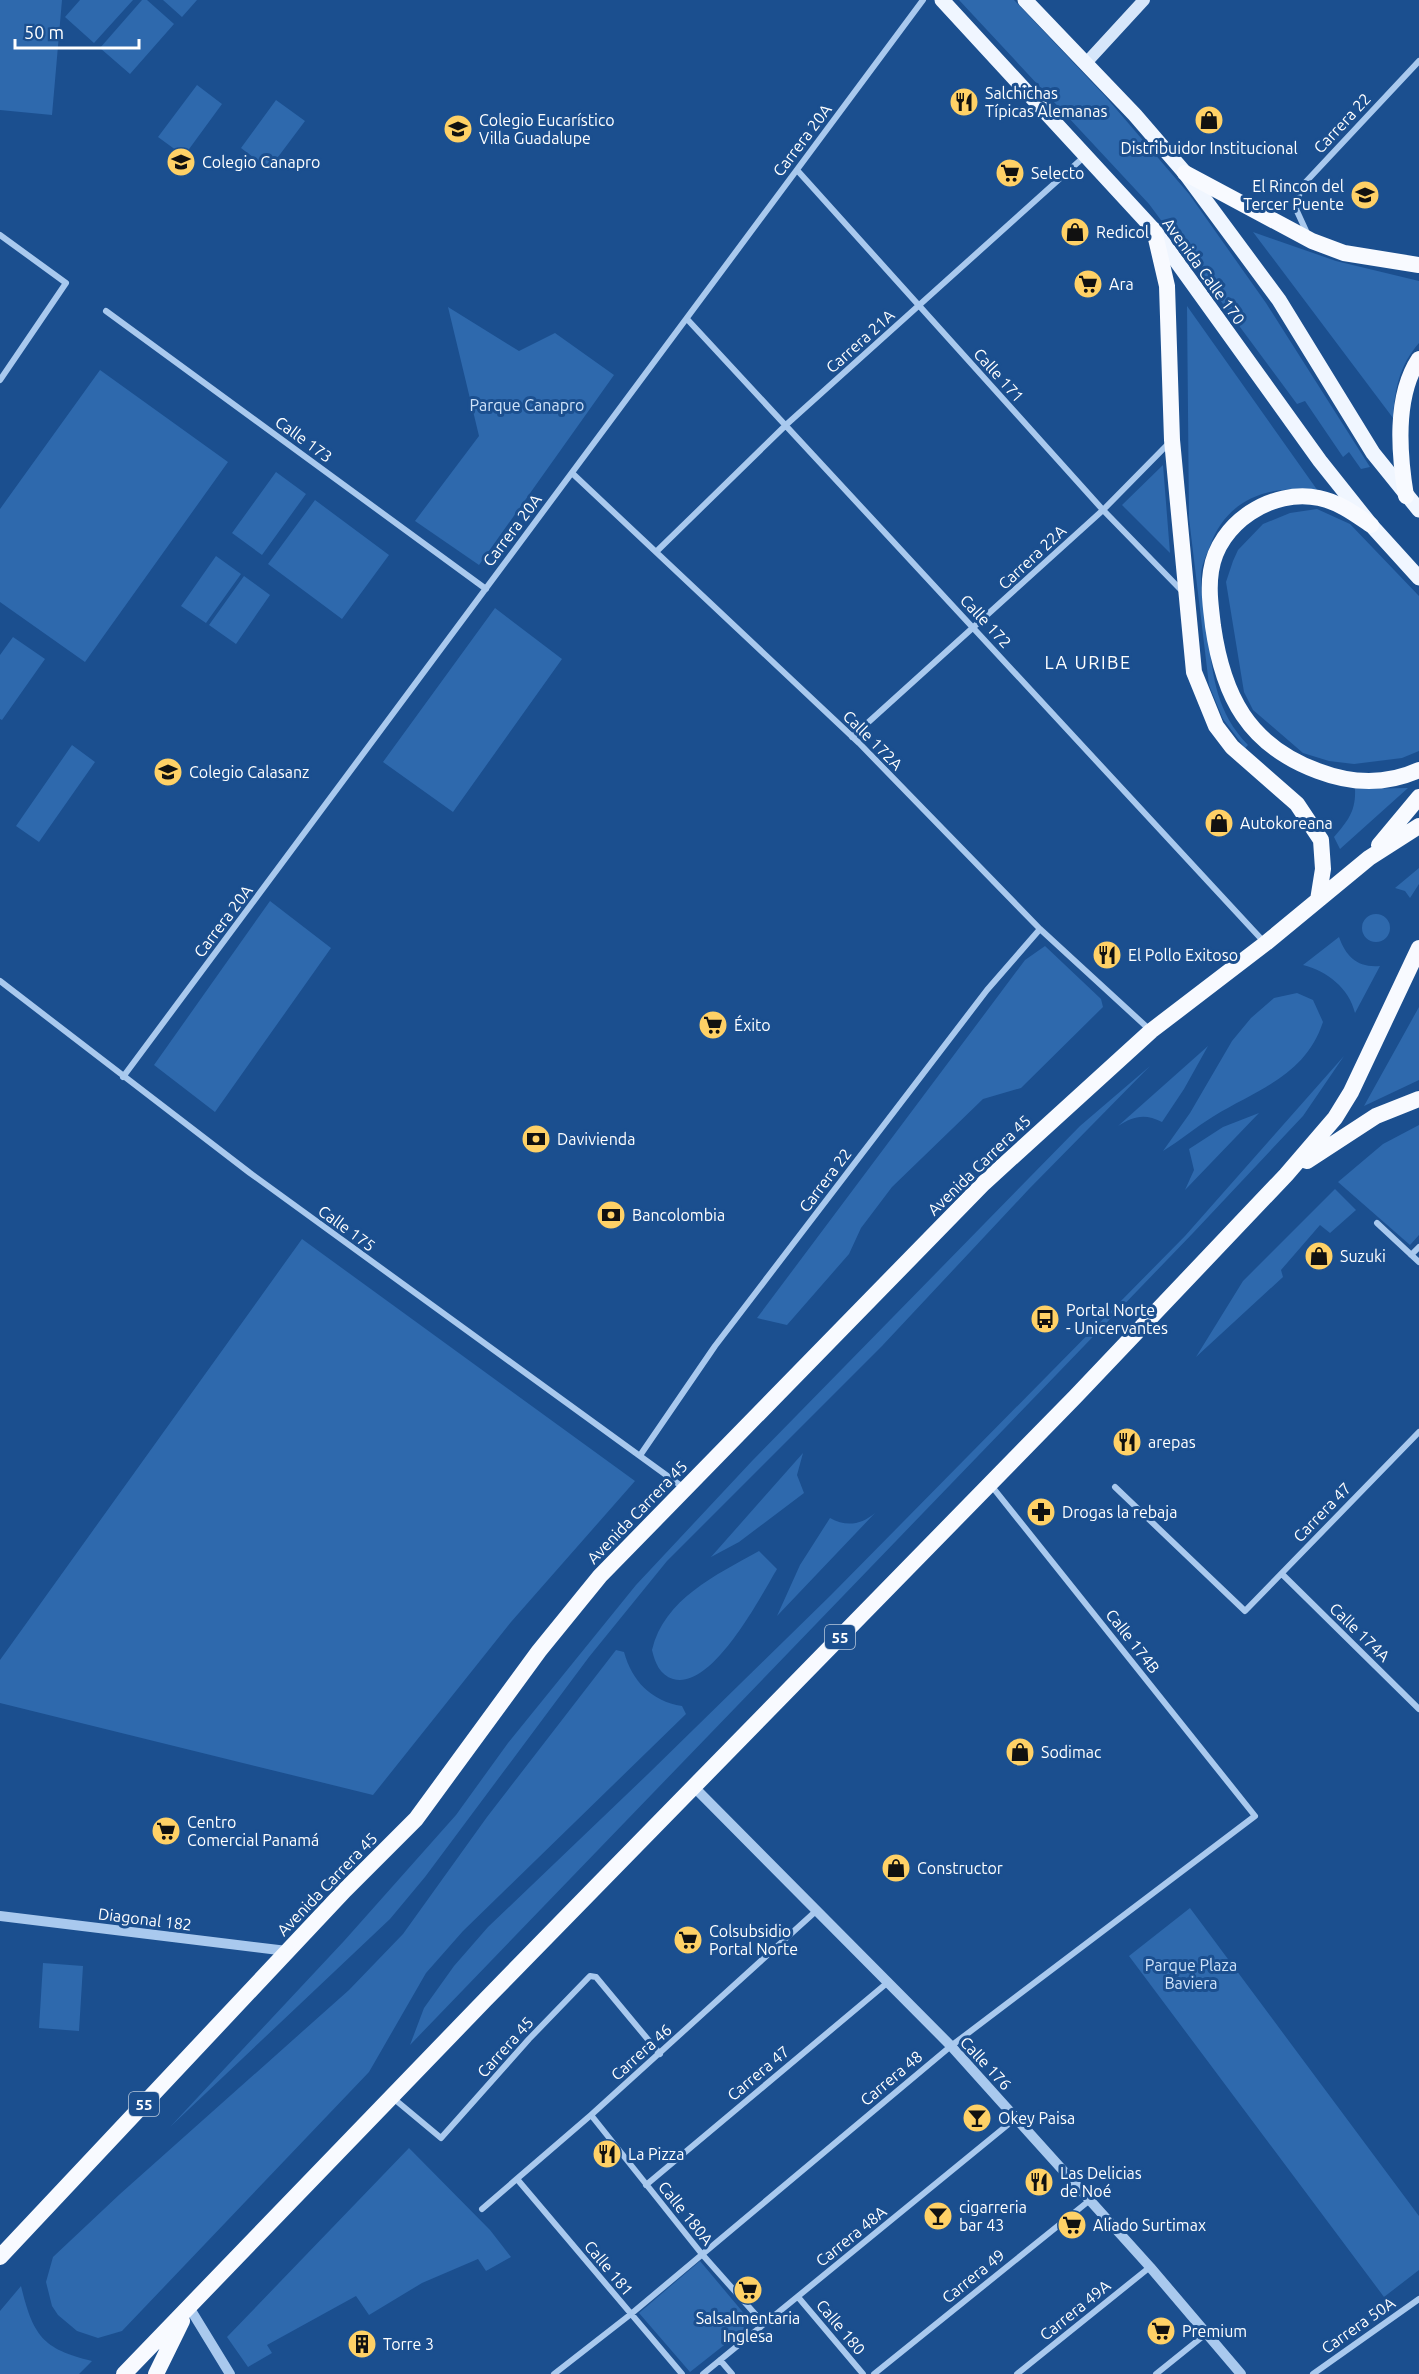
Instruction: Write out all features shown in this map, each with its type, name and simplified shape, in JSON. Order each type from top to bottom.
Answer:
[{"type":"highway","points":[[1185,173],[1312,241],[1344,253],[1419,266]]},
{"type":"highway","points":[[1154,230],[1167,286],[1172,440],[1194,672],[1216,726],[1240,755],[1297,804],[1321,840],[1323,869],[1318,900]]},
{"type":"highway","points":[[1414,505],[1401,465],[1402,425],[1405,395],[1419,359]]},
{"type":"highway","points":[[1375,530],[1346,508],[1318,498],[1290,497],[1262,504],[1238,520],[1221,543],[1211,570],[1210,599],[1216,643],[1224,679],[1238,711],[1262,738],[1299,764],[1347,780],[1372,783],[1419,770]]},
{"type":"highway","name":"Avenida Carrera 45","points":[[1369,858],[1419,797]]},
{"type":"highway","name":"Avenida Carrera 45","points":[[0,2257],[287,1951],[416,1819],[539,1651],[600,1576],[984,1183],[1150,1031],[1266,943],[1369,858],[1419,826]]},
{"type":"highway","points":[[1286,1175],[1335,1118],[1352,1092],[1419,948]]},
{"type":"highway","points":[[1393,1008],[1419,969]]},
{"type":"highway","points":[[1286,1175],[1361,1125],[1405,1103],[1419,1099]]},
{"type":"highway","name":"55","points":[[124,2374],[1286,1175]]},
{"type":"highway","points":[[156,2374],[189,2307]]},
{"type":"main road","name":"Avenida Calle 170","points":[[942,0],[1154,230],[1272,397],[1375,530],[1419,578]]},
{"type":"main road","points":[[1025,0],[1086,63],[1185,173],[1279,300],[1373,453],[1414,505]]},
{"type":"main road","points":[[1086,63],[1144,0]]},
{"type":"street","name":"Carrera 20A","points":[[123,1077],[923,0]]},
{"type":"street","name":"Carrera 22","points":[[1312,241],[1296,209],[1301,187],[1419,61]]},
{"type":"street","name":"Carrera 21A","points":[[657,551],[787,424],[1085,156]]},
{"type":"street","name":"Calle 171","points":[[797,170],[1103,510],[1186,594]]},
{"type":"street","points":[[0,235],[66,283],[0,380]]},
{"type":"street","name":"Calle 173","points":[[106,311],[486,589]]},
{"type":"street","name":"Calle 172","points":[[687,319],[787,424],[1266,943]]},
{"type":"street","name":"Carrera 22A","points":[[852,737],[1103,510],[1172,440]]},
{"type":"street","name":"Calle 172A","points":[[572,473],[852,737],[1040,929],[1150,1031]]},
{"type":"street","name":"Carrera 22","points":[[641,1454],[715,1346],[987,990],[1040,929]]},
{"type":"street","name":"Calle 175","points":[[0,981],[123,1077],[336,1237],[641,1454],[684,1488]]},
{"type":"street","points":[[1377,1223],[1419,1262]]},
{"type":"street","points":[[1411,1255],[1419,1247]]},
{"type":"street","name":"Carrera 47","points":[[1115,1487],[1245,1611],[1419,1433]]},
{"type":"street","name":"Calle 174B","points":[[990,1483],[1255,1816]]},
{"type":"street","name":"Calle 174A","points":[[1282,1574],[1419,1709]]},
{"type":"street","name":"Calle 176","points":[[693,1786],[951,2046],[1150,2267],[1241,2374]]},
{"type":"street","name":"Carrera 48","points":[[554,2374],[631,2314],[701,2253],[951,2046],[1255,1816]]},
{"type":"street","name":"Carrera 46","points":[[482,2209],[660,2054],[816,1911]]},
{"type":"street","name":"Diagonal 182","points":[[0,1916],[287,1951]]},
{"type":"street","name":"Carrera 45","points":[[393,2098],[441,2138],[529,2038],[590,1976],[596,1977],[660,2054]]},
{"type":"street","name":"Carrera 47","points":[[646,2185],[887,1983]]},
{"type":"street","name":"Calle 180A","points":[[591,2115],[701,2253],[764,2324]]},
{"type":"street","name":"Carrera 48A","points":[[703,2374],[1016,2118]]},
{"type":"street","name":"Calle 181","points":[[517,2179],[682,2374]]},
{"type":"street","name":"Carrera 49","points":[[874,2374],[1090,2200]]},
{"type":"street","name":"Carrera 49A","points":[[1017,2374],[1150,2267]]},
{"type":"street","name":"Calle 180","points":[[798,2296],[863,2374]]},
{"type":"street","name":"Carrera 50A","points":[[1313,2374],[1419,2299]]},
{"type":"street","points":[[189,2307],[230,2374]]},
{"type":"street","points":[[1156,2374],[1208,2333]]},
{"type":"street","points":[[720,2360],[732,2374]]},
{"type":"green space","points":[[0,0],[62,0],[52,115],[0,110]]},
{"type":"green space","points":[[80,0],[133,0],[94,43],[65,17]]},
{"type":"green space","points":[[142,0],[147,0],[174,24],[130,74],[100,48]]},
{"type":"green space","points":[[163,0],[197,0],[182,17]]},
{"type":"green space","points":[[959,0],[1014,0],[1105,96],[1189,194],[1266,303],[1370,467],[1361,469],[1349,452],[1343,457],[1305,401],[1297,404],[1149,204]]},
{"type":"green space","points":[[197,85],[222,104],[184,156],[158,137]]},
{"type":"green space","points":[[276,100],[305,121],[269,169],[241,148]]},
{"type":"green space","points":[[1253,232],[1336,261],[1419,281],[1419,343],[1407,360],[1399,378],[1393,418]]},
{"type":"green space","points":[[1187,306],[1318,491],[1300,489],[1267,493],[1239,506],[1227,516],[1218,530],[1203,565],[1202,598],[1215,681],[1229,720],[1248,745],[1245,748],[1223,719],[1209,685],[1189,518]]},
{"type":"green space","name":"Parque Canapro","points":[[448,307],[519,351],[555,333],[614,375],[479,565],[415,521],[479,436]]},
{"type":"green space","points":[[100,370],[228,462],[85,662],[0,602],[0,509]]},
{"type":"green space","points":[[1163,465],[1170,553],[1122,505]]},
{"type":"green space","points":[[276,472],[306,494],[262,555],[232,533]]},
{"type":"green space","points":[[315,500],[389,555],[342,619],[268,564]]},
{"type":"green space","points":[[1317,509],[1350,524],[1419,596],[1419,751],[1402,758],[1354,764],[1329,761],[1303,753],[1253,710],[1244,692],[1226,582],[1233,561],[1238,550],[1263,524],[1290,513]]},
{"type":"green space","points":[[216,556],[241,574],[206,623],[181,606]]},
{"type":"green space","points":[[244,576],[270,595],[236,644],[209,625]]},
{"type":"green space","points":[[495,608],[562,659],[453,812],[383,762]]},
{"type":"green space","points":[[13,637],[45,659],[2,720],[0,719],[0,655]]},
{"type":"green space","points":[[72,745],[95,762],[39,842],[16,826]]},
{"type":"green space","points":[[1408,788],[1340,849],[1334,837],[1350,815],[1354,804],[1355,789]]},
{"type":"green space","points":[[1419,868],[1419,884],[1410,898],[1405,891],[1395,888]]},
{"type":"green space","points":[[270,901],[331,948],[215,1112],[154,1065]]},
{"type":"green space","points":[[1376,914],[1386,918],[1390,928],[1386,938],[1376,942],[1366,938],[1362,928],[1366,918]]},
{"type":"green space","points":[[1339,937],[1345,950],[1354,960],[1365,965],[1380,966],[1355,1013],[1348,996],[1336,982],[1303,965]]},
{"type":"green space","points":[[1045,946],[1101,999],[1103,1007],[1021,1088],[983,1099],[892,1187],[861,1228],[849,1254],[787,1325],[757,1318],[1025,960]]},
{"type":"green space","points":[[1297,993],[1313,1000],[1323,1022],[1305,1056],[1278,1079],[1214,1116],[1163,1151],[1190,1113],[1232,1041],[1251,1018],[1274,998]]},
{"type":"green space","points":[[1419,1007],[1419,1080],[1364,1106]]},
{"type":"green space","points":[[1208,1046],[1162,1122],[1150,1117],[1139,1117],[1118,1126]]},
{"type":"green space","points":[[1344,1056],[1303,1116],[1193,1233],[410,2045],[424,2008],[454,1966],[488,1927],[831,1595],[1185,1236]]},
{"type":"green space","points":[[1150,1066],[1029,1189],[882,1346],[667,1561],[589,1657],[425,1877],[390,1919],[170,2127],[344,1941],[456,1815],[508,1743],[636,1585],[752,1461],[1080,1126]]},
{"type":"green space","points":[[1259,1113],[1185,1190],[1194,1170],[1189,1149],[1223,1127]]},
{"type":"green space","points":[[1419,1125],[1419,1235],[1410,1245],[1338,1182],[1383,1144]]},
{"type":"green space","points":[[1335,1189],[1356,1210],[1330,1233],[1320,1225],[1281,1270],[1283,1277],[1196,1357],[1243,1281]]},
{"type":"green space","points":[[302,1239],[635,1481],[511,1622],[373,1795],[0,1703],[0,1660]]},
{"type":"green space","points":[[803,1453],[797,1475],[804,1493],[739,1542],[711,1557]]},
{"type":"green space","points":[[875,1513],[777,1616],[800,1565],[830,1518],[848,1524],[864,1520]]},
{"type":"green space","points":[[759,1551],[777,1569],[734,1639],[703,1671],[688,1679],[673,1679],[665,1675],[657,1664],[652,1650],[658,1632],[668,1616],[694,1590],[709,1579]]},
{"type":"green space","points":[[616,1650],[624,1652],[632,1672],[644,1688],[661,1700],[682,1706],[686,1714],[463,1931],[426,1973],[369,2072],[122,2331],[98,2338],[77,2331],[58,2315],[52,2306],[46,2282],[53,2257],[120,2194],[349,1990],[403,1934],[487,1817]]},
{"type":"green space","name":"Parque Plaza Baviera","points":[[1190,1908],[1419,2216],[1419,2270],[1384,2297],[1129,1956]]},
{"type":"green space","points":[[43,1963],[83,1966],[79,2031],[39,2028]]},
{"type":"green space","points":[[409,2148],[490,2230],[511,2257],[486,2271],[478,2259],[422,2283],[369,2315],[356,2296],[267,2345],[272,2353],[248,2367],[227,2337]]},
{"type":"green space","points":[[700,2261],[752,2323],[690,2372],[639,2313]]},
{"type":"green space","points":[[21,2286],[30,2317],[42,2337],[62,2351],[92,2361],[79,2374],[0,2374],[0,2311]]},
{"type":"place","name":"Salchichas Típicas Alemanas","points":[[964,102]]},
{"type":"place","name":"Distribuidor Institucional","points":[[1209,120]]},
{"type":"place","name":"Colegio Eucarístico Villa Guadalupe","points":[[458,129]]},
{"type":"place","name":"Colegio Canapro","points":[[181,162]]},
{"type":"place","name":"Selecto","points":[[1010,173]]},
{"type":"place","name":"El Rincon del Tercer Puente","points":[[1365,195]]},
{"type":"place","name":"Redicol","points":[[1075,232]]},
{"type":"place","name":"Ara","points":[[1088,284]]},
{"type":"place","name":"Colegio Calasanz","points":[[168,772]]},
{"type":"place","name":"Autokoreana","points":[[1219,823]]},
{"type":"place","name":"El Pollo Exitoso","points":[[1107,955]]},
{"type":"place","name":"Éxito","points":[[713,1025]]},
{"type":"place","name":"Davivienda","points":[[536,1139]]},
{"type":"place","name":"Bancolombia","points":[[611,1215]]},
{"type":"place","name":"Suzuki","points":[[1319,1256]]},
{"type":"place","name":"Portal Norte - Unicervantes","points":[[1045,1319]]},
{"type":"place","name":"arepas","points":[[1127,1442]]},
{"type":"place","name":"Drogas la rebaja","points":[[1041,1512]]},
{"type":"place","name":"Sodimac","points":[[1020,1752]]},
{"type":"place","name":"Centro Comercial Panamá","points":[[166,1831]]},
{"type":"place","name":"Constructor","points":[[896,1868]]},
{"type":"place","name":"Colsubsidio Portal Norte","points":[[688,1940]]},
{"type":"place","name":"Okey Paisa","points":[[977,2118]]},
{"type":"place","name":"La Pizza","points":[[607,2154]]},
{"type":"place","name":"Las Delicias de Noé","points":[[1039,2182]]},
{"type":"place","name":"cigarreria bar 43","points":[[938,2216]]},
{"type":"place","name":"Aliado Surtimax","points":[[1072,2225]]},
{"type":"place","name":"Salsalmentaria Inglesa","points":[[748,2290]]},
{"type":"place","name":"Premium","points":[[1161,2331]]},
{"type":"place","name":"Torre 3","points":[[362,2344]]},
{"type":"district","name":"LA URIBE","points":[[1088,662]]}]
